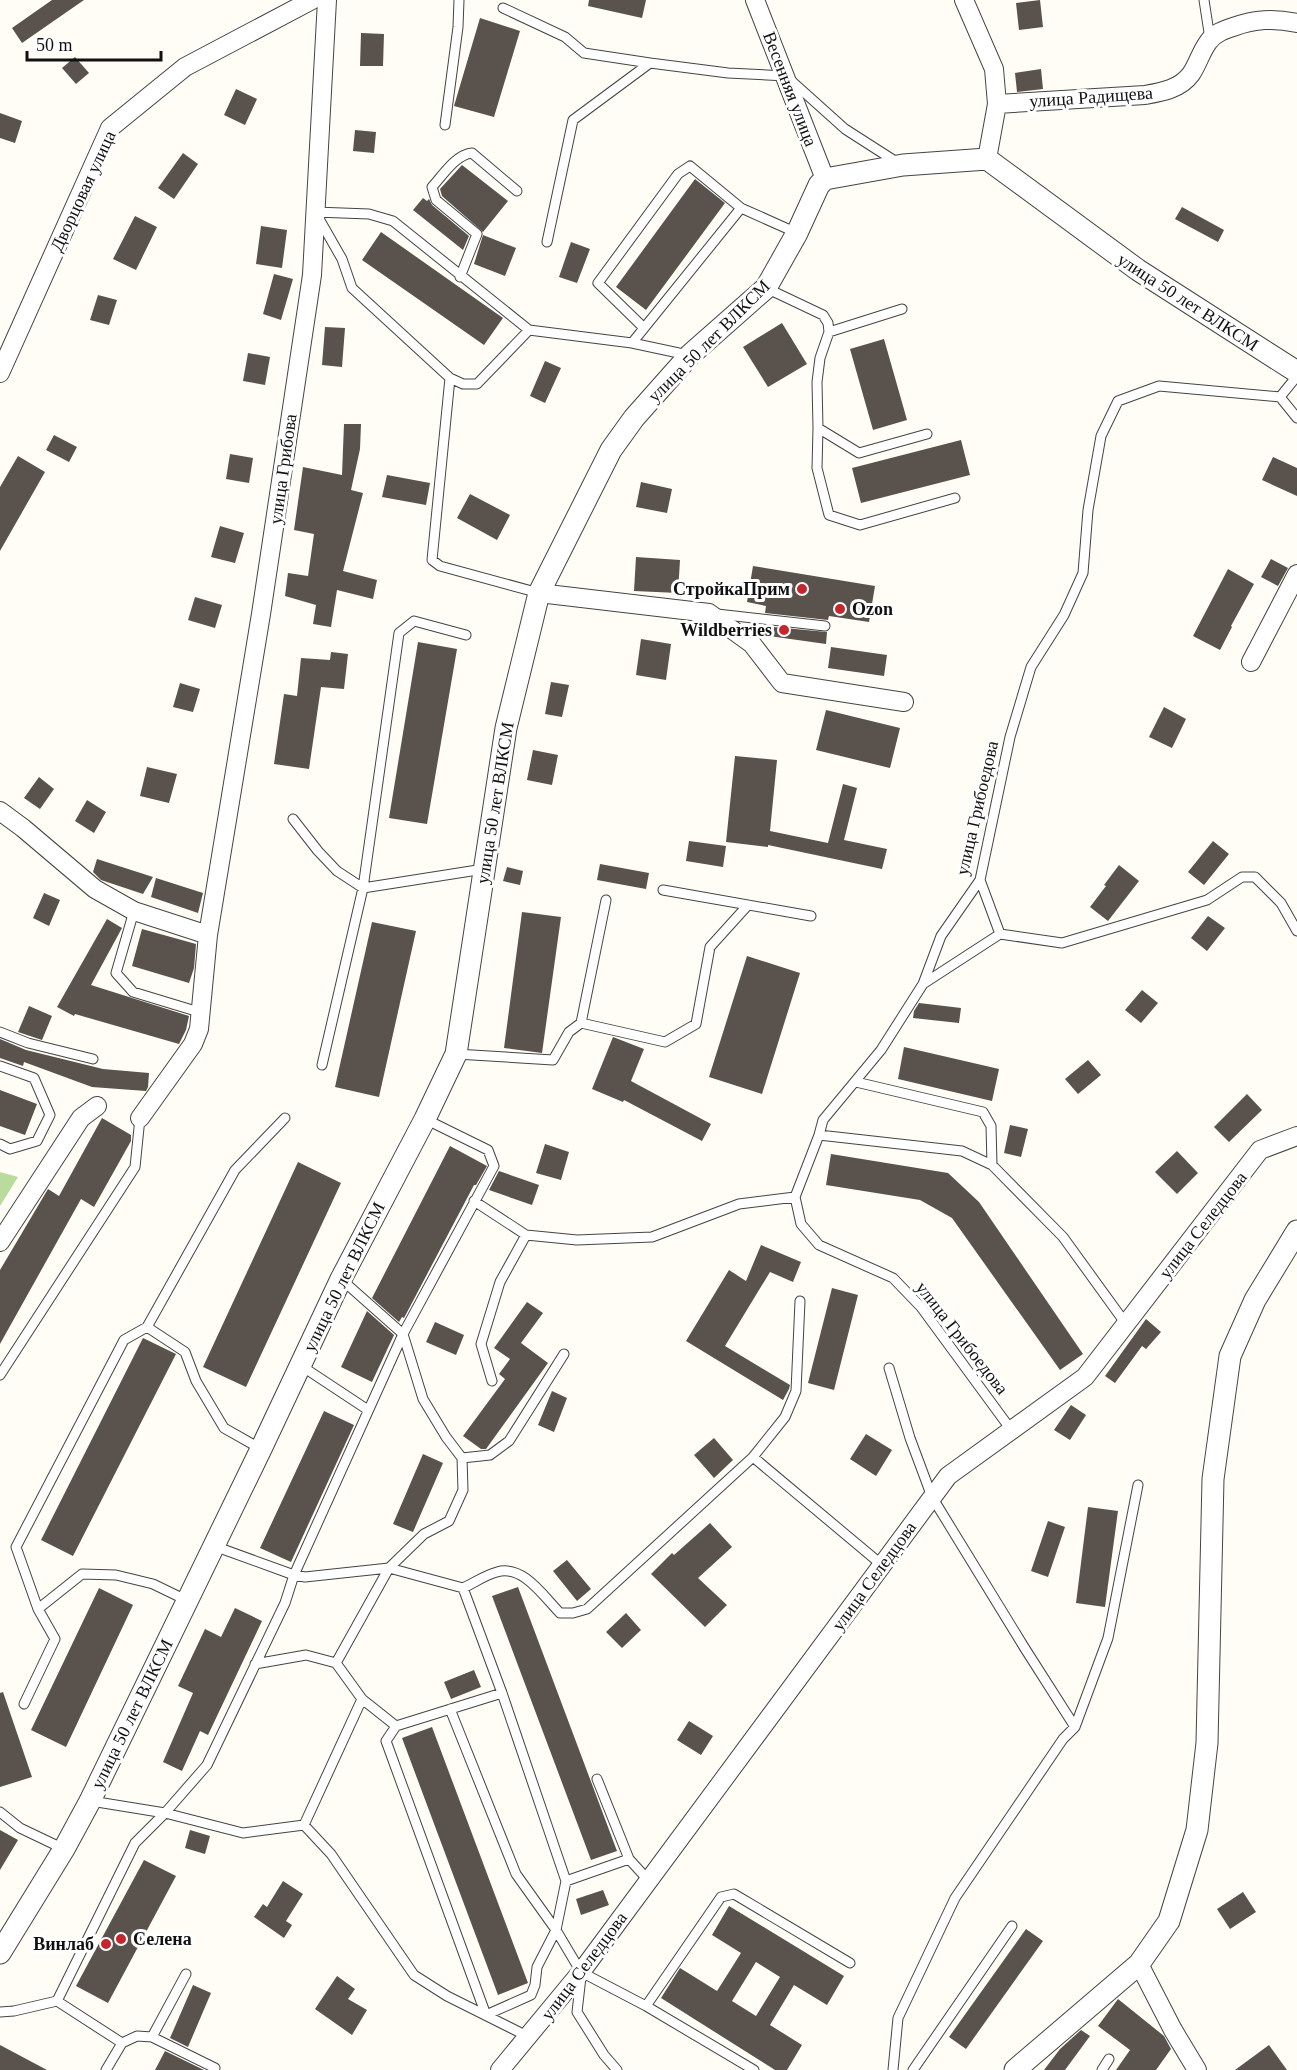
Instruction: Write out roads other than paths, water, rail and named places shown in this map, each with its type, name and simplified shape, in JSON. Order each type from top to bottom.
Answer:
[{"type":"street","name":"Дворцовая улица","points":[[0,373],[110,128],[185,67],[312,0]]},
{"type":"street","name":"улица Грибова","points":[[140,1118],[193,1044],[199,1029],[208,935],[261,614],[312,275],[327,0]]},
{"type":"street","name":"Весенняя улица","points":[[755,0],[825,179]]},
{"type":"street","points":[[825,179],[903,165],[987,159],[998,104],[994,69],[964,0]]},
{"type":"street","points":[[1210,39],[1218,33],[1247,22],[1280,19],[1297,23]]},
{"type":"street","name":"улица Радищева","points":[[998,104],[1145,95],[1164,91],[1180,85],[1191,75],[1210,39]]},
{"type":"street","name":"улица 50 лет ВЛКСМ","points":[[987,159],[1138,270],[1297,372]]},
{"type":"street","name":"улица 50 лет ВЛКСМ","points":[[0,1953],[64,1850],[90,1801],[341,1279],[425,1119],[456,1054],[506,728],[539,593],[611,450],[634,418],[690,355],[766,288],[797,233],[814,193],[825,179]]},
{"type":"street","points":[[1251,662],[1297,574]]},
{"type":"street","points":[[539,593],[709,613],[752,644],[782,683],[904,702]]},
{"type":"street","points":[[0,812],[23,828],[94,889],[134,910],[208,935]]},
{"type":"street","points":[[0,1242],[81,1118],[97,1106]]},
{"type":"street","name":"улица Селедцова","points":[[500,2070],[581,1972],[948,1476],[1085,1377],[1260,1150],[1297,1136]]},
{"type":"street","points":[[1015,2070],[1139,1964],[1169,1921],[1197,1830],[1207,1743],[1213,1479],[1230,1356],[1255,1300],[1297,1231]]},
{"type":"street","points":[[1139,1964],[1173,2030],[1197,2070]]},
{"type":"lane","points":[[445,125],[458,27],[459,0]]},
{"type":"lane","points":[[1204,0],[1210,39]]},
{"type":"lane","points":[[502,8],[565,38],[584,53],[728,73],[786,76],[845,129],[903,165]]},
{"type":"lane","points":[[547,242],[573,120],[650,63]]},
{"type":"lane","points":[[460,277],[477,234],[436,200],[432,187],[449,167],[466,154],[472,153],[517,191]]},
{"type":"lane","points":[[644,328],[598,284],[678,174],[690,166],[741,208],[797,233]]},
{"type":"lane","points":[[633,343],[741,208]]},
{"type":"lane","points":[[315,212],[369,214],[393,221],[529,330],[633,343],[690,355]]},
{"type":"lane","points":[[315,212],[342,259],[352,288],[450,378],[463,384],[477,384],[529,330]]},
{"type":"lane","points":[[766,288],[822,315],[828,323],[829,332],[820,358],[817,382],[817,468],[829,515],[860,525],[955,498]]},
{"type":"lane","points":[[829,332],[902,309]]},
{"type":"lane","points":[[1297,376],[1280,397],[1297,418]]},
{"type":"lane","points":[[450,378],[432,560],[440,566],[539,593]]},
{"type":"lane","name":"улица Грибоедова","points":[[1012,1431],[921,1307],[892,1278],[819,1245],[801,1224],[795,1197],[823,1120],[880,1050],[923,984],[941,936],[980,880],[1010,737],[1031,667],[1064,615],[1083,573],[1088,510],[1101,436],[1118,401],[1159,386],[1280,397]]},
{"type":"lane","points":[[818,428],[859,453],[927,434]]},
{"type":"lane","points":[[709,613],[825,626]]},
{"type":"lane","points":[[322,1065],[363,888],[399,633],[414,621],[466,635]]},
{"type":"lane","points":[[293,819],[337,871],[363,888],[484,869]]},
{"type":"lane","points":[[923,984],[1000,934],[1062,943],[1207,900],[1242,877],[1255,877],[1281,903],[1297,931]]},
{"type":"lane","points":[[980,880],[1000,934]]},
{"type":"lane","points":[[663,890],[811,916]]},
{"type":"lane","points":[[456,1054],[553,1060],[569,1032],[581,1023],[606,900]]},
{"type":"lane","points":[[581,1023],[665,1042],[696,1024],[710,947],[748,905]]},
{"type":"lane","points":[[134,910],[116,973],[133,992],[199,1012]]},
{"type":"lane","points":[[0,1032],[28,1043],[93,1059]]},
{"type":"lane","points":[[0,1066],[34,1078],[50,1115],[37,1141],[10,1149],[0,1144]]},
{"type":"lane","points":[[856,1082],[984,1112],[991,1126],[992,1165]]},
{"type":"lane","points":[[0,1375],[135,1167],[140,1118]]},
{"type":"lane","points":[[24,1704],[55,1639],[38,1608],[16,1547],[124,1340],[147,1327],[235,1170],[285,1118]]},
{"type":"lane","points":[[57,2001],[135,1843],[207,1765],[285,1603],[294,1575],[402,1334],[494,1166],[488,1150],[425,1119]]},
{"type":"lane","points":[[819,1135],[962,1152],[992,1165],[1063,1237],[1126,1324]]},
{"type":"lane","points":[[474,1201],[526,1235],[577,1240],[652,1237],[739,1204],[795,1197]]},
{"type":"lane","points":[[492,1381],[481,1344],[500,1282],[526,1235]]},
{"type":"lane","points":[[336,1663],[389,1568],[424,1534],[449,1521],[463,1490],[462,1458],[423,1399],[402,1334],[341,1279]]},
{"type":"lane","points":[[214,1546],[305,1577],[389,1568],[463,1588],[498,1571],[511,1571],[525,1577],[560,1613],[573,1613],[587,1609],[753,1458],[785,1417],[796,1391],[800,1301]]},
{"type":"lane","points":[[147,1327],[185,1352],[196,1381],[224,1428],[261,1449]]},
{"type":"lane","points":[[462,1458],[490,1455],[510,1441],[564,1354]]},
{"type":"lane","points":[[300,1365],[368,1410]]},
{"type":"lane","points":[[889,1368],[910,1438],[932,1497],[1075,1727]]},
{"type":"lane","points":[[753,1458],[882,1565]]},
{"type":"lane","points":[[893,2070],[898,2018],[955,1898],[1064,1739],[1075,1727],[1108,1638],[1138,1485]]},
{"type":"lane","points":[[38,1608],[82,1574],[116,1575],[153,1584],[186,1600]]},
{"type":"lane","points":[[463,1588],[502,1693],[566,1881],[556,1930],[537,1967],[535,1985],[531,1995],[486,2015]]},
{"type":"lane","points":[[255,1664],[306,1655],[336,1663],[362,1699],[396,1726]]},
{"type":"lane","points":[[486,2015],[386,1741],[396,1726],[502,1693]]},
{"type":"lane","points":[[304,1824],[362,1699]]},
{"type":"lane","points":[[450,1709],[516,1874],[556,1930],[581,1972],[646,2006],[754,2070]]},
{"type":"lane","points":[[597,1779],[629,1858],[649,1881]]},
{"type":"lane","points":[[90,1801],[165,1813],[243,1833],[304,1824]]},
{"type":"lane","points":[[0,1812],[20,1828],[64,1850]]},
{"type":"lane","points":[[304,1824],[331,1854],[414,1975],[447,1996],[529,2037]]},
{"type":"lane","points":[[566,1881],[629,1858]]},
{"type":"lane","points":[[646,2006],[721,1897],[734,1894],[850,1963]]},
{"type":"lane","points":[[914,2070],[1012,1926]]},
{"type":"lane","points":[[581,1972],[577,2012],[604,2055],[617,2070]]},
{"type":"lane","points":[[152,2037],[186,1974]]},
{"type":"lane","points":[[0,2012],[57,2001],[122,2043]]},
{"type":"lane","points":[[106,2070],[122,2043],[137,2036],[152,2037],[215,2068]]},
{"type":"lane","points":[[1102,2070],[1109,2059]]},
{"type":"place","name":"СтройкаПрим","points":[[802,589]]},
{"type":"place","name":"Ozon","points":[[840,609]]},
{"type":"place","name":"Wildberries","points":[[784,630]]},
{"type":"place","name":"Селена","points":[[121,1939]]},
{"type":"place","name":"Винлаб","points":[[106,1944]]}]
